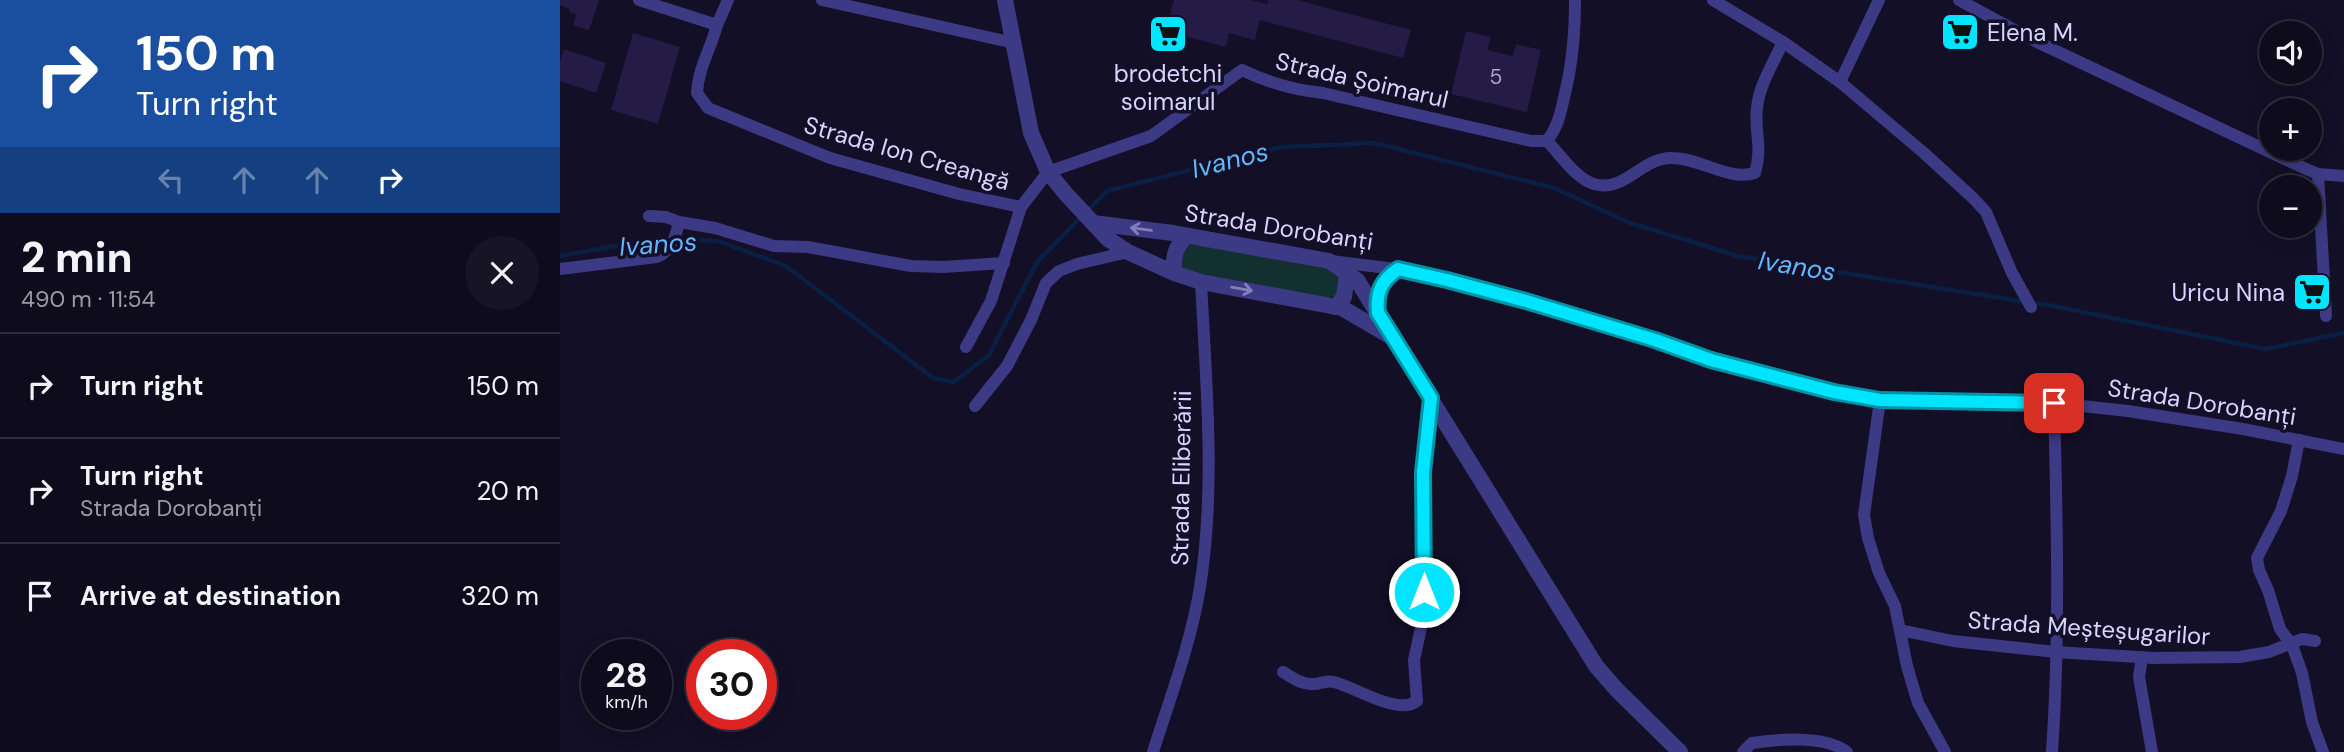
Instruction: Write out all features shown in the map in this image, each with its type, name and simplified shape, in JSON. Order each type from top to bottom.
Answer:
[{"type":"street","points":[[639,0],[717,25]]},
{"type":"street","name":"Strada Ion Creangă","points":[[728,0],[698,75],[697,93],[708,108],[830,158],[959,194],[1021,207]]},
{"type":"street","points":[[822,0],[1014,43]]},
{"type":"street","points":[[1005,0],[1031,133],[1048,172],[1108,239],[1128,253],[1174,273],[1202,282],[1335,307],[1361,318],[1392,337]]},
{"type":"street","points":[[1575,0],[1571,71],[1557,128],[1547,141],[1583,178],[1603,186],[1616,184],[1651,162],[1672,158],[1745,176],[1755,173],[1760,157],[1757,108],[1763,85],[1783,42]]},
{"type":"street","points":[[1713,0],[1783,42],[1840,82],[1924,153],[1986,212],[2012,273],[2031,307]]},
{"type":"street","points":[[1840,82],[1879,0]]},
{"type":"street","points":[[1959,0],[2035,41],[2318,174],[2344,176]]},
{"type":"street","name":"Strada Șoimarul","points":[[1048,172],[1151,136],[1242,70],[1270,84],[1295,90],[1323,93],[1531,141],[1547,141]]},
{"type":"street","points":[[966,347],[991,301],[1021,207],[1048,172]]},
{"type":"street","points":[[2318,174],[2326,316]]},
{"type":"street","points":[[649,216],[666,217],[677,231]]},
{"type":"street","name":"Strada Dorobanți","points":[[1093,223],[1329,261],[1398,269],[1447,280],[1655,340],[1711,360],[1834,392],[1880,400],[2054,403],[2128,411],[2243,429],[2344,449]]},
{"type":"street","points":[[677,231],[715,228],[774,246],[808,247],[911,266],[1003,263]]},
{"type":"street","points":[[560,269],[657,257],[670,249],[677,231]]},
{"type":"street","points":[[1174,273],[1176,247],[1186,236]]},
{"type":"street","points":[[975,406],[1007,366],[1031,320],[1046,283],[1059,271],[1076,264],[1128,253]]},
{"type":"street","points":[[1329,261],[1357,281],[1595,666],[1680,752]]},
{"type":"street","points":[[1378,313],[1376,300],[1379,289],[1387,277],[1398,269]]},
{"type":"street","points":[[1335,307],[1344,297],[1347,273]]},
{"type":"street","name":"Strada Eliberării","points":[[1153,752],[1192,629],[1206,538],[1207,392],[1202,282]]},
{"type":"street","points":[[1283,672],[1304,683],[1336,683],[1383,701],[1412,705],[1417,701],[1414,660],[1423,614],[1423,472],[1431,398]]},
{"type":"street","points":[[1880,400],[1864,515],[1868,538],[1879,573],[1895,606],[1917,703],[1945,752]]},
{"type":"street","points":[[2052,752],[2057,526],[2054,403]]},
{"type":"street","points":[[2299,440],[2281,511],[2257,558],[2280,629],[2292,645],[2302,673],[2312,722],[2323,752]]},
{"type":"street","name":"Strada Meșteșugarilor","points":[[1900,630],[1953,641],[2056,652],[2142,657],[2240,657],[2292,645],[2302,639],[2315,641]]},
{"type":"street","points":[[2142,657],[2139,677],[2152,752]]},
{"type":"street","points":[[1743,752],[1752,743],[1795,740],[1822,741],[1847,752]]},
{"type":"green space","points":[[1190,243],[1334,270],[1341,278],[1337,295],[1329,298],[1188,272],[1181,266],[1181,252]]},
{"type":"building","points":[[560,0],[599,0],[589,30],[573,25],[576,15],[560,5]]},
{"type":"building","points":[[1174,0],[1250,0],[1267,4],[1268,0],[1297,0],[1411,30],[1403,58],[1260,20],[1255,40],[1229,33],[1226,47],[1166,31]]},
{"type":"building","points":[[1466,31],[1491,37],[1487,50],[1513,56],[1516,44],[1541,50],[1527,112],[1451,94]]},
{"type":"building","points":[[633,33],[680,47],[658,124],[611,110]]},
{"type":"building","points":[[564,49],[606,63],[596,93],[560,81],[560,61]]},
{"type":"waterway","name":"Ivanos","points":[[1087,211],[1107,191],[1282,147],[1375,143],[1554,188],[1630,223],[1738,256],[2020,301]]},
{"type":"waterway","name":"Ivanos","points":[[560,256],[654,239],[718,241],[786,266],[933,378],[954,382],[989,355],[1037,262],[1081,217]]},
{"type":"waterway","name":"Ivanos","points":[[2038,303],[2266,349],[2344,333]]},
{"type":"place","name":"Elena M.","points":[[1960,32]]},
{"type":"place","name":"brodetchi soimarul","points":[[1168,34]]},
{"type":"place","name":"Uricu Nina","points":[[2312,292]]},
{"type":"route","points":[[1424,592],[1423,472],[1431,398],[1378,313],[1376,300],[1383,281],[1398,269],[1587,318],[1711,360],[1834,392],[1880,400],[2054,403]]}]
